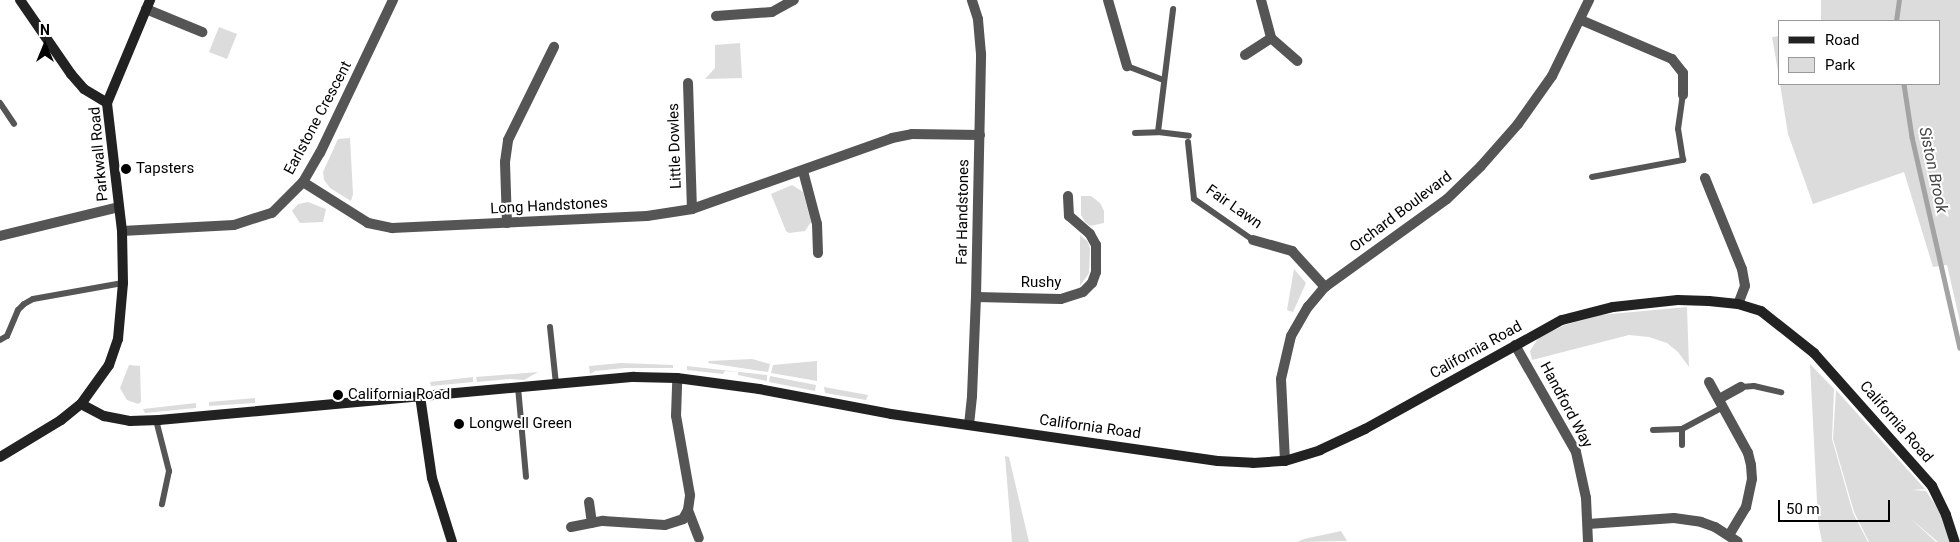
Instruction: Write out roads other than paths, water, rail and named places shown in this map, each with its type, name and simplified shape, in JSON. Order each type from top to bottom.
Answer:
[{"type":"street","points":[[20,0],[71,74],[84,88],[107,104]]},
{"type":"street","name":"Earlstone Crescent","points":[[122,231],[234,225],[272,213],[303,182],[345,102],[393,0]]},
{"type":"street","points":[[716,16],[772,12],[794,0]]},
{"type":"street","name":"Far Handstones","points":[[968,425],[972,396],[976,297],[981,54],[978,20],[972,0]]},
{"type":"street","points":[[1108,0],[1127,66]]},
{"type":"street","points":[[1261,0],[1271,38],[1297,61]]},
{"type":"street","name":"Orchard Boulevard","points":[[1285,461],[1281,380],[1284,360],[1291,336],[1308,307],[1325,287],[1447,199],[1481,166],[1518,124],[1552,76],[1589,0]]},
{"type":"street","points":[[148,5],[202,32]]},
{"type":"street","name":"Parkwall Road","points":[[0,457],[61,420],[81,404],[109,365],[118,339],[123,284],[122,231],[107,104],[148,5]]},
{"type":"street","points":[[1580,20],[1672,59],[1683,73],[1683,95]]},
{"type":"street","points":[[1245,55],[1271,38]]},
{"type":"street","points":[[508,223],[505,162],[508,140],[554,47]]},
{"type":"street","name":"Little Dowles","points":[[688,82],[692,209]]},
{"type":"street","name":"Long Handstones","points":[[303,182],[368,223],[392,228],[647,216],[692,209],[892,138],[912,134],[980,135]]},
{"type":"street","points":[[802,171],[817,224],[818,253]]},
{"type":"street","points":[[1705,178],[1742,268],[1745,286],[1738,304]]},
{"type":"street","name":"Rushy","points":[[976,297],[1061,299],[1082,292],[1092,283],[1096,272],[1096,245],[1090,234],[1069,216],[1068,196]]},
{"type":"street","points":[[0,236],[118,207]]},
{"type":"street","name":"Fair Lawn","points":[[1253,240],[1292,251],[1325,287]]},
{"type":"street","name":"California Road","points":[[81,404],[104,416],[130,421],[156,420],[634,377],[677,378],[759,389],[968,425],[1218,460],[1253,463],[1285,461],[1320,450],[1365,429],[1562,320],[1613,307],[1678,300],[1738,304],[1761,311],[1790,333],[1814,353],[1846,388],[1932,486],[1946,515],[1955,542]]},
{"type":"street","name":"Handford Way","points":[[1515,345],[1576,452],[1583,478],[1588,542]]},
{"type":"street","points":[[571,527],[603,521],[665,525],[683,519],[688,510],[690,495],[676,416],[677,378]]},
{"type":"street","points":[[1709,382],[1748,453],[1752,480],[1746,507],[1729,535]]},
{"type":"street","points":[[1721,403],[1741,387]]},
{"type":"street","points":[[420,396],[432,478],[452,542]]},
{"type":"street","points":[[589,502],[592,523]]},
{"type":"street","points":[[688,510],[699,538]]},
{"type":"street","points":[[1588,524],[1674,518],[1701,522],[1729,535],[1738,542]]},
{"type":"lane","points":[[1135,133],[1158,132],[1173,9]]},
{"type":"lane","points":[[1127,66],[1163,80]]},
{"type":"lane","points":[[1592,177],[1683,160],[1678,129],[1683,95]]},
{"type":"lane","points":[[0,103],[14,124]]},
{"type":"lane","name":"Fair Lawn","points":[[1158,132],[1188,139],[1194,199],[1253,240]]},
{"type":"lane","points":[[0,340],[7,336],[18,310],[33,299],[123,284]]},
{"type":"lane","points":[[550,327],[556,384]]},
{"type":"lane","points":[[1741,387],[1754,386],[1781,392]]},
{"type":"lane","points":[[518,387],[526,477]]},
{"type":"lane","points":[[1652,430],[1682,429],[1721,403]]},
{"type":"lane","points":[[156,420],[169,471],[162,504]]},
{"type":"lane","points":[[1682,429],[1682,445]]},
{"type":"waterway","name":"Siston Brook","points":[[1896,20],[1899,0]]},
{"type":"waterway","name":"Siston Brook","points":[[1904,85],[1912,137],[1960,348]]},
{"type":"place","name":"Tapsters","points":[[126,169]]},
{"type":"place","name":"California Road","points":[[338,395]]},
{"type":"place","name":"Longwell Green","points":[[459,424]]}]
